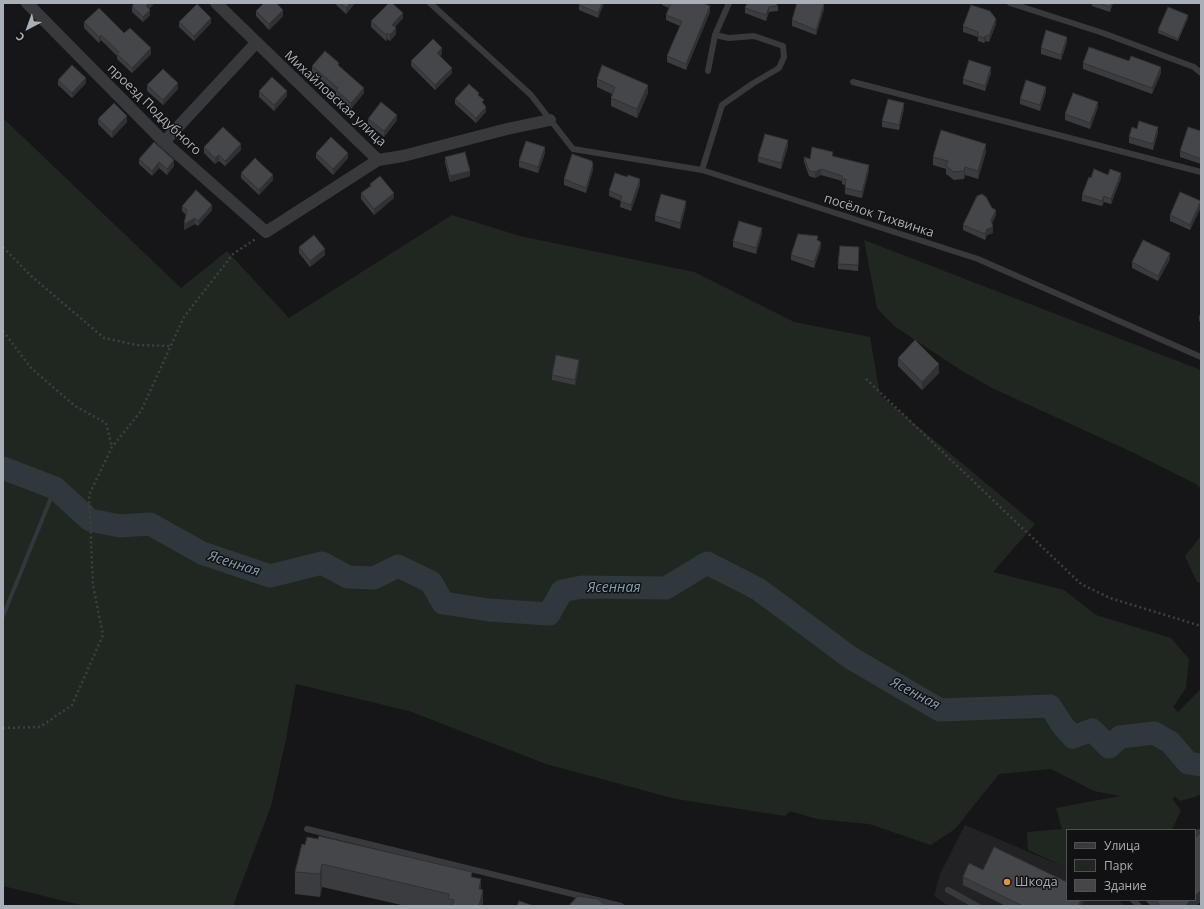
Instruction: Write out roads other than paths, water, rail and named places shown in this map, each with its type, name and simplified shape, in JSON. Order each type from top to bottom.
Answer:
[{"type":"street","name":"проезд Поддубного","points":[[26,3],[164,142],[266,232],[378,160]]},
{"type":"street","name":"Михайловская улица","points":[[218,4],[256,43],[378,160],[403,156],[507,129],[550,120]]},
{"type":"street","points":[[164,142],[256,43]]},
{"type":"lane","name":"посёлок Тихвинка","points":[[430,3],[531,95],[573,149],[702,170],[978,259],[1201,357]]},
{"type":"lane","points":[[708,71],[715,35],[729,3]]},
{"type":"lane","points":[[1010,3],[1103,33],[1194,67],[1201,73]]},
{"type":"lane","points":[[702,170],[712,133],[722,105],[778,68],[784,57],[783,46],[776,43],[754,36],[729,38],[715,35]]},
{"type":"lane","points":[[854,82],[1201,172]]},
{"type":"lane","points":[[306,830],[621,906]]},
{"type":"lane","points":[[948,890],[978,906]]},
{"type":"lane","points":[[572,906],[581,896]]},
{"type":"waterway","name":"Ясенная","points":[[3,468],[55,488],[90,520],[120,526],[150,524],[202,553],[270,576],[322,563],[348,577],[374,578],[398,566],[431,582],[443,603],[489,610],[549,614],[562,591],[582,587],[666,588],[707,563],[758,589],[851,658],[940,710],[1050,706],[1063,726],[1073,737],[1092,730],[1109,747],[1120,737],[1154,733],[1170,742],[1188,763],[1201,765]]},
{"type":"waterway","points":[[3,616],[55,488]]},
{"type":"place","name":"Шкода","points":[[1007,882]]}]
